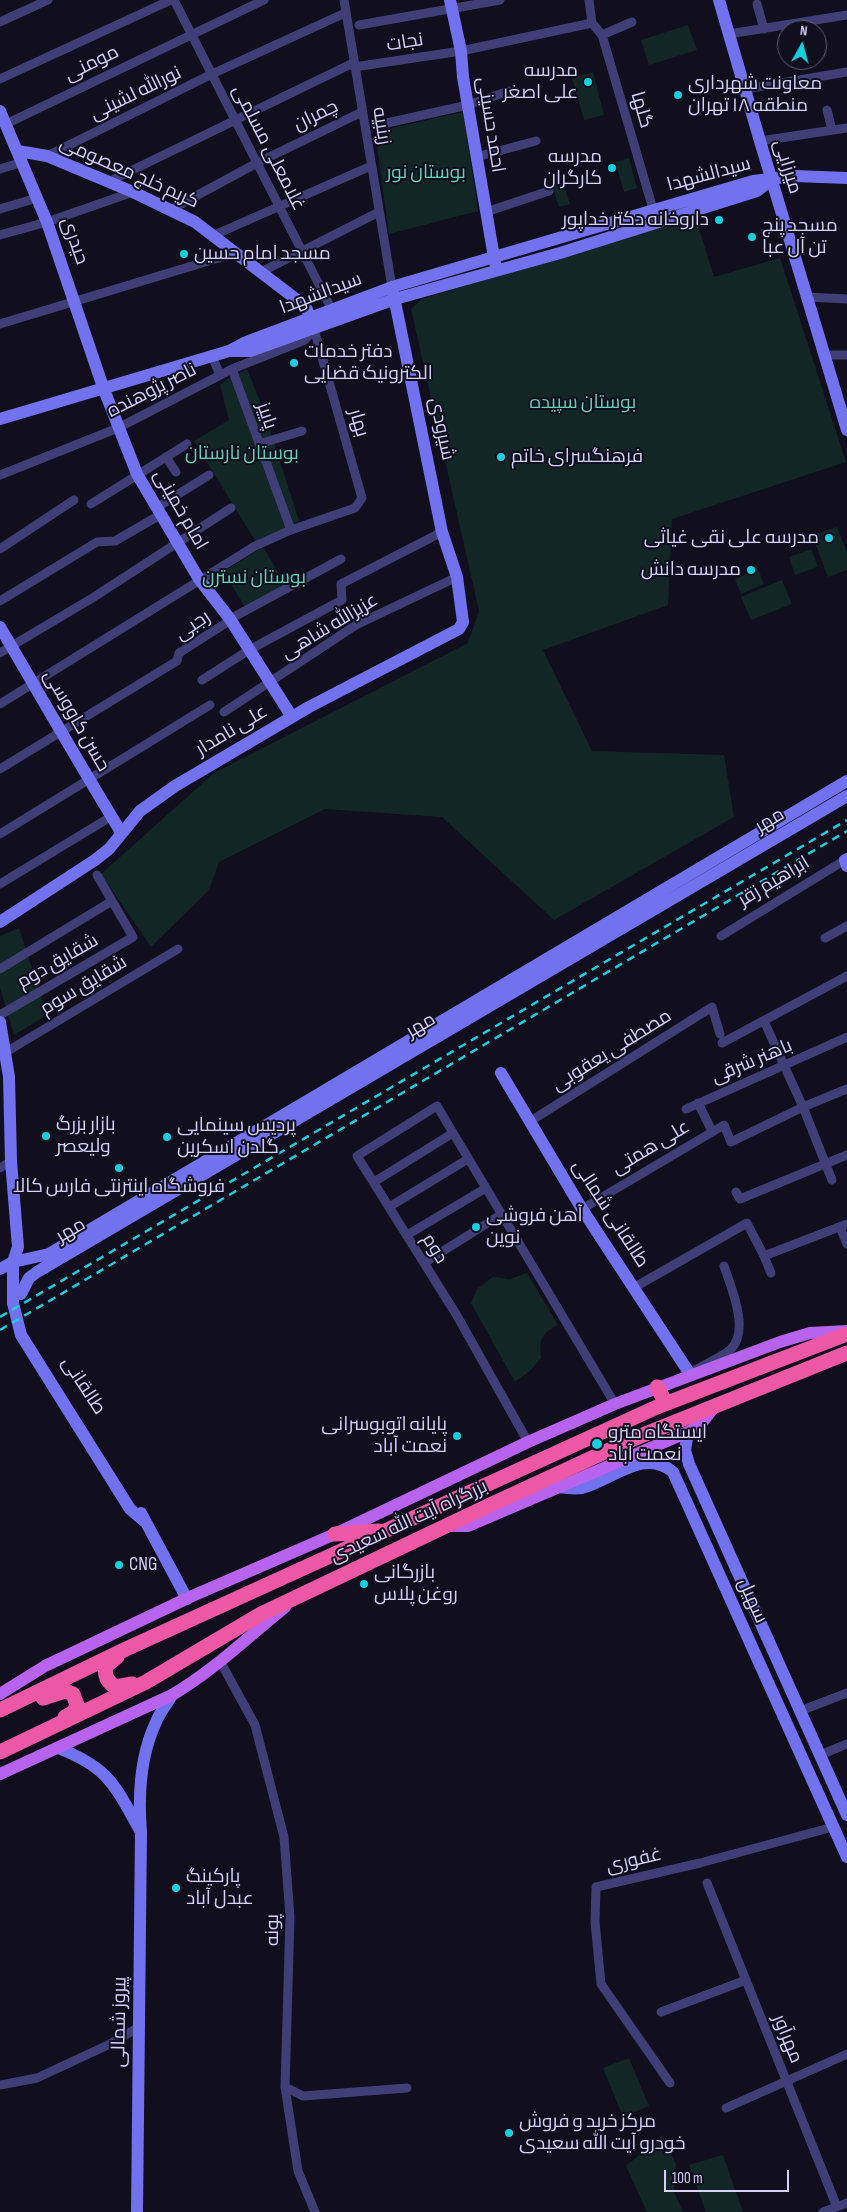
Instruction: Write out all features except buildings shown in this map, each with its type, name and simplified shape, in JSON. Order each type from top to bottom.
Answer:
[{"type":"highway","name":"بزرگراه آیت الله سعیدی","points":[[0,1711],[126,1649],[666,1403],[847,1332]]},
{"type":"highway","name":"بزرگراه آیت الله سعیدی","points":[[0,1752],[146,1682],[261,1614],[446,1526],[633,1439],[847,1353]]},
{"type":"highway","points":[[657,1387],[666,1403]]},
{"type":"highway","points":[[335,1534],[390,1530]]},
{"type":"highway","points":[[126,1649],[106,1666],[104,1674],[108,1682],[115,1687],[146,1682]]},
{"type":"highway","points":[[0,1711],[65,1691],[73,1694],[77,1705],[74,1712],[22,1741]]},
{"type":"main road","points":[[0,1694],[45,1666],[187,1599],[335,1534],[528,1442],[615,1404],[690,1374],[810,1333],[847,1332]]},
{"type":"main road","points":[[446,1526],[468,1526],[688,1432],[700,1425],[717,1404]]},
{"type":"main road","points":[[0,1774],[172,1695],[220,1661],[296,1598]]},
{"type":"street","points":[[0,22],[48,0]]},
{"type":"street","points":[[0,78],[173,0]]},
{"type":"street","name":"غلامعلی مسلمی","points":[[173,0],[332,310]]},
{"type":"street","points":[[192,34],[264,0]]},
{"type":"street","name":"زینبیه","points":[[344,0],[392,286]]},
{"type":"street","points":[[359,25],[451,4],[500,0]]},
{"type":"street","points":[[589,0],[592,23]]},
{"type":"street","name":"میرزایی","points":[[719,0],[824,355],[844,407],[847,430]]},
{"type":"street","name":"احمد حسینی","points":[[451,4],[461,50],[476,157],[497,271]]},
{"type":"street","points":[[758,4],[764,28]]},
{"type":"street","name":"نورالله لشینی","points":[[47,156],[212,74],[345,12]]},
{"type":"street","points":[[729,34],[847,14]]},
{"type":"street","points":[[602,35],[632,22]]},
{"type":"street","name":"گلها","points":[[592,23],[602,35],[653,209]]},
{"type":"street","name":"نجات","points":[[108,182],[235,119],[354,65],[461,50],[592,23]]},
{"type":"street","name":"مومنی","points":[[5,129],[192,34]]},
{"type":"street","points":[[745,89],[847,72]]},
{"type":"street","points":[[378,125],[468,105],[509,91]]},
{"type":"street","points":[[827,110],[832,130]]},
{"type":"street","name":"حیدری","points":[[0,111],[5,129],[20,156],[48,222],[103,387]]},
{"type":"street","name":"چمران","points":[[170,210],[257,162],[362,112]]},
{"type":"street","points":[[760,141],[847,128]]},
{"type":"street","points":[[476,157],[536,141]]},
{"type":"street","points":[[0,169],[20,156]]},
{"type":"street","name":"کریم خلج معصومی","points":[[20,156],[47,156],[133,192],[195,222],[305,306],[312,324]]},
{"type":"street","points":[[212,236],[371,166]]},
{"type":"street","points":[[772,179],[795,176],[847,178]]},
{"type":"street","name":"سیدالشهدا","points":[[312,324],[332,310],[392,286],[653,209],[753,181],[772,179]]},
{"type":"street","name":"سیدالشهدا","points":[[0,419],[229,351],[246,342],[497,271],[658,222],[757,191],[772,179]]},
{"type":"street","points":[[486,212],[549,191]]},
{"type":"street","points":[[0,236],[48,222],[133,192]]},
{"type":"street","points":[[0,208],[38,198]]},
{"type":"street","points":[[653,209],[658,222]]},
{"type":"street","points":[[261,272],[379,212]]},
{"type":"street","points":[[0,324],[235,253]]},
{"type":"street","name":"شیرودی","points":[[392,286],[442,532],[457,577]]},
{"type":"street","points":[[807,297],[847,299]]},
{"type":"street","name":"ناصر پژوهنده","points":[[0,475],[118,428],[232,369],[305,340],[312,324]]},
{"type":"street","name":"بهار","points":[[290,530],[355,508],[362,498],[312,324]]},
{"type":"street","points":[[824,355],[847,355]]},
{"type":"street","points":[[212,356],[220,375]]},
{"type":"street","name":"پاییز","points":[[232,369],[290,530]]},
{"type":"street","name":"امام خمینی","points":[[103,387],[137,474],[158,511],[199,580],[230,619],[292,717]]},
{"type":"street","points":[[259,444],[302,431]]},
{"type":"street","points":[[91,504],[187,444]]},
{"type":"street","points":[[166,457],[176,472]]},
{"type":"street","points":[[0,601],[97,542],[115,540],[209,475]]},
{"type":"street","points":[[0,549],[74,500]]},
{"type":"street","points":[[0,653],[94,597],[231,508]]},
{"type":"street","points":[[0,704],[255,546],[290,530]]},
{"type":"street","points":[[202,680],[249,650],[342,600],[341,584],[442,532]]},
{"type":"street","name":"رجبی","points":[[0,769],[177,662],[179,653],[230,619],[341,559]]},
{"type":"street","name":"عزیزالله شاهی","points":[[224,712],[356,625],[457,577]]},
{"type":"street","name":"علی نامدار","points":[[0,922],[109,849],[140,811],[156,798],[292,717],[459,629],[463,622],[457,577]]},
{"type":"street","name":"حسن کاووسی","points":[[0,627],[62,731],[88,780],[121,832]]},
{"type":"street","points":[[0,834],[210,705]]},
{"type":"street","name":"مهر","points":[[384,1062],[847,781]]},
{"type":"street","name":"مهر","points":[[17,1299],[28,1278],[174,1186],[384,1062],[847,796]]},
{"type":"street","points":[[0,884],[112,816]]},
{"type":"street","name":"ابراهیم زقر","points":[[721,936],[846,862]]},
{"type":"street","points":[[0,969],[112,901],[96,875]]},
{"type":"street","name":"شقایق دوم","points":[[0,1015],[133,937],[112,901]]},
{"type":"street","points":[[825,938],[847,926]]},
{"type":"street","name":"شقایق سوم","points":[[6,1052],[178,948]]},
{"type":"street","points":[[722,1043],[847,976]]},
{"type":"street","name":"مصطفی یعقوبی","points":[[529,1122],[712,1007],[720,1034]]},
{"type":"street","points":[[764,1021],[803,1107],[832,1180]]},
{"type":"street","points":[[0,1022],[6,1052],[5,1125],[12,1161],[0,1168]]},
{"type":"street","name":"باهنر شرقی","points":[[712,1131],[698,1103],[847,1038]]},
{"type":"street","name":"طالقانی شمالی","points":[[501,1073],[582,1209],[635,1287],[690,1374]]},
{"type":"street","points":[[712,1131],[724,1125],[731,1142],[803,1107],[847,1090]]},
{"type":"street","points":[[686,1109],[698,1103]]},
{"type":"street","name":"دوم","points":[[453,1133],[437,1106],[357,1156],[456,1314],[528,1442]]},
{"type":"street","name":"علی همتی","points":[[582,1209],[712,1131]]},
{"type":"street","points":[[374,1182],[453,1133],[615,1404]]},
{"type":"street","points":[[738,1195],[847,1155]]},
{"type":"street","points":[[389,1207],[468,1159]]},
{"type":"street","name":"طالقانی","points":[[12,1161],[18,1247],[22,1261],[17,1299],[21,1335],[130,1509],[144,1521]]},
{"type":"street","name":"مهر","points":[[22,1261],[49,1254],[174,1186]]},
{"type":"street","points":[[407,1235],[486,1188]]},
{"type":"street","points":[[424,1263],[502,1214]]},
{"type":"street","points":[[635,1287],[747,1223],[771,1273]]},
{"type":"street","points":[[764,1256],[843,1225],[847,1244]]},
{"type":"street","points":[[0,1269],[22,1261],[27,1263],[27,1269],[32,1273],[37,1272]]},
{"type":"street","points":[[690,1374],[707,1362],[732,1349],[738,1338],[738,1308],[724,1266]]},
{"type":"street","name":"طالقانی","points":[[17,1299],[20,1301],[27,1331],[39,1353],[138,1505],[144,1521],[187,1599]]},
{"type":"street","name":"سهیل","points":[[688,1432],[686,1450],[689,1464],[847,1815]]},
{"type":"street","points":[[673,1472],[672,1467],[680,1459],[685,1460],[689,1464]]},
{"type":"street","points":[[557,1487],[581,1488],[632,1466],[644,1464],[665,1465],[673,1472]]},
{"type":"street","name":"سهیل","points":[[673,1472],[847,1857]]},
{"type":"street","name":"پونه","points":[[220,1661],[255,1725],[284,1838],[290,1917],[285,2087],[298,2171],[315,2212]]},
{"type":"street","points":[[800,1711],[847,1693]]},
{"type":"street","name":"پیروز شمالی","points":[[137,2212],[141,1832],[138,1799],[142,1768],[156,1722],[172,1695]]},
{"type":"street","points":[[820,1755],[847,1744]]},
{"type":"street","points":[[58,1748],[96,1766],[109,1778],[141,1832]]},
{"type":"street","name":"غفوری","points":[[670,2083],[601,1984],[595,1922],[596,1887],[700,1863],[833,1827]]},
{"type":"street","name":"مهرآور","points":[[707,1884],[837,2207]]},
{"type":"street","points":[[661,2012],[746,1980]]},
{"type":"street","points":[[0,2085],[37,2078],[110,2044],[139,2027]]},
{"type":"street","points":[[726,2108],[847,2054]]},
{"type":"street","points":[[285,2087],[303,2096],[407,2088]]},
{"type":"street","points":[[823,2212],[847,2204]]},
{"type":"green space","points":[[688,25],[697,50],[649,65],[641,40]]},
{"type":"green space","points":[[593,72],[604,115],[584,120],[572,78]]},
{"type":"green space","name":"بوستان نور","points":[[463,112],[478,211],[389,234],[375,132]]},
{"type":"green space","points":[[629,158],[637,188],[624,192],[615,162]]},
{"type":"green space","points":[[563,182],[570,204],[559,207],[552,185]]},
{"type":"green space","name":"بوستان سپیده","points":[[695,216],[714,277],[780,258],[846,462],[672,519],[668,605],[543,650],[592,751],[724,755],[734,817],[554,920],[442,817],[325,809],[219,862],[209,890],[151,947],[101,874],[214,773],[468,643],[479,611],[411,309],[422,299]]},
{"type":"green space","name":"بوستان نارستان","points":[[247,369],[265,414],[299,521],[256,542],[194,441],[229,420],[220,385]]},
{"type":"green space","points":[[837,527],[847,553],[847,570],[828,577],[812,535]]},
{"type":"green space","name":"بوستان نسترن","points":[[263,547],[285,584],[246,608],[223,572]]},
{"type":"green space","points":[[811,549],[818,567],[795,575],[789,557]]},
{"type":"green space","points":[[758,569],[764,584],[741,594],[735,579]]},
{"type":"green space","points":[[782,580],[792,604],[751,620],[741,597]]},
{"type":"green space","points":[[19,928],[47,1015],[14,1035],[0,987],[0,936]]},
{"type":"green space","points":[[527,1273],[558,1325],[542,1338],[540,1346],[541,1358],[531,1370],[515,1382],[471,1303],[477,1289],[493,1277],[510,1279]]},
{"type":"green space","points":[[629,2058],[649,2106],[623,2117],[603,2068]]},
{"type":"green space","points":[[663,2135],[676,2164],[674,2192],[683,2212],[647,2212],[626,2166]]},
{"type":"green space","points":[[723,2155],[743,2212],[706,2212],[689,2165]]},
{"type":"railway","points":[[0,1317],[847,820]]},
{"type":"railway","points":[[0,1330],[847,831]]},
{"type":"place","name":"مدرسه علی اصغر","points":[[588,82]]},
{"type":"place","name":"معاونت شهرداری منطقه ۱۸ تهران","points":[[678,95]]},
{"type":"place","name":"مدرسه کارگران","points":[[612,168]]},
{"type":"place","name":"داروخانه دکتر خداپور","points":[[719,220]]},
{"type":"place","name":"مسجد پنج تن آل عبا","points":[[752,237]]},
{"type":"place","name":"مسجد امام حسین","points":[[184,254]]},
{"type":"place","name":"دفتر خدمات الکترونیک قضایی","points":[[294,363]]},
{"type":"place","name":"فرهنگسرای خاتم","points":[[501,457]]},
{"type":"place","name":"مدرسه علی نقی غیاثی","points":[[829,538]]},
{"type":"place","name":"مدرسه دانش","points":[[751,570]]},
{"type":"place","name":"بازار بزرگ ولیعصر","points":[[46,1136]]},
{"type":"place","name":"پردیس سینمایی گلدن اسکرین","points":[[167,1137]]},
{"type":"place","name":"فروشگاه اینترنتی فارس کالا","points":[[119,1168]]},
{"type":"place","name":"آهن فروشی نوین","points":[[476,1227]]},
{"type":"place","name":"پایانه اتوبوسرانی نعمت آباد","points":[[457,1436]]},
{"type":"place","name":"ایستگاه مترو نعمت آباد","points":[[597,1444]]},
{"type":"place","name":"CNG","points":[[119,1565]]},
{"type":"place","name":"بازرگانی روغن پلاس","points":[[364,1584]]},
{"type":"place","name":"پارکینگ عبدل آباد","points":[[176,1888]]},
{"type":"place","name":"مرکز خرید و فروش خودرو آیت الله سعیدی","points":[[509,2133]]}]
